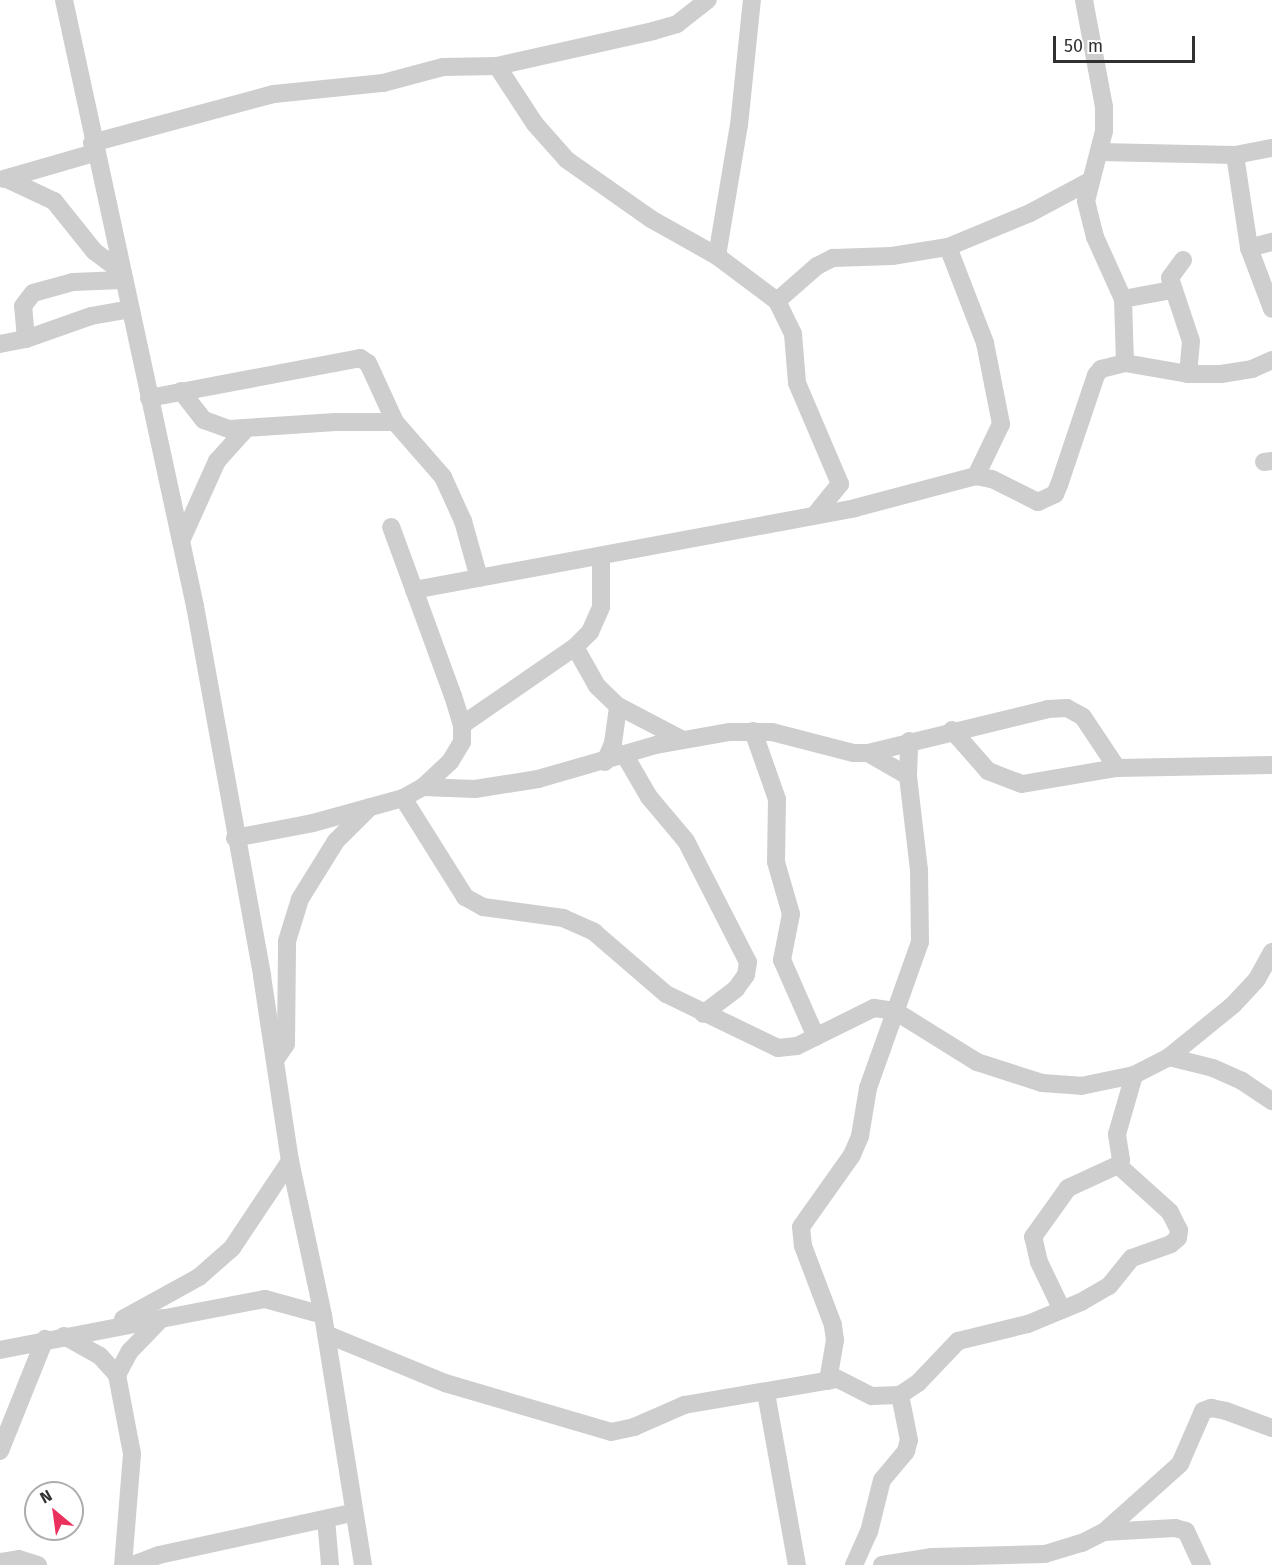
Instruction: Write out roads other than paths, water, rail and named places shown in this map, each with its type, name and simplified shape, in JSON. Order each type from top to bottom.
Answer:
[{"type":"street","points":[[64,0],[93,148],[181,541],[262,976],[290,1161],[327,1334],[352,1513],[363,1565]]},
{"type":"street","points":[[3,179],[93,148],[274,94],[383,83],[437,68],[497,66],[677,24],[708,0]]},
{"type":"street","points":[[717,256],[739,125],[752,0]]},
{"type":"street","points":[[1084,0],[1104,107],[1100,152],[1086,201],[1088,220],[1123,299],[1125,363]]},
{"type":"street","points":[[497,66],[535,124],[567,160],[651,219],[717,256],[777,301],[793,334],[797,383],[840,484],[855,508]]},
{"type":"street","points":[[1100,152],[1235,154],[1272,148]]},
{"type":"street","points":[[1235,154],[1250,248],[1272,309]]},
{"type":"street","points":[[3,179],[54,201],[94,251],[121,275]]},
{"type":"street","points":[[777,301],[817,266],[833,258],[892,256],[948,247],[1020,217],[1090,181]]},
{"type":"street","points":[[1250,248],[1272,242]]},
{"type":"street","points":[[948,247],[985,343],[1001,424],[976,476]]},
{"type":"street","points":[[1183,260],[1170,278],[1172,290],[1191,340],[1188,374]]},
{"type":"street","points":[[26,339],[23,306],[33,293],[73,282],[121,275]]},
{"type":"street","points":[[1123,299],[1172,290]]},
{"type":"street","points":[[0,344],[26,339],[92,316],[130,309]]},
{"type":"street","points":[[149,398],[360,358],[368,363],[394,422],[443,477],[463,521],[479,578]]},
{"type":"street","points":[[414,590],[600,556],[817,512],[855,508],[976,476],[992,479],[1038,502],[1055,494],[1096,375],[1111,364],[1125,363],[1188,374],[1231,373],[1272,360]]},
{"type":"street","points":[[182,391],[204,420],[215,426],[245,430],[362,421],[394,422]]},
{"type":"street","points":[[362,421],[382,398]]},
{"type":"street","points":[[181,541],[217,461],[245,430]]},
{"type":"street","points":[[817,512],[840,484]]},
{"type":"street","points":[[235,838],[403,798],[423,787],[450,762],[462,742],[462,725],[391,527]]},
{"type":"street","points":[[462,725],[575,647],[590,632],[601,607],[600,556]]},
{"type":"street","points":[[575,647],[597,686],[618,706],[681,739]]},
{"type":"street","points":[[604,762],[613,743],[618,706]]},
{"type":"street","points":[[423,787],[475,789],[538,779],[681,739],[753,731],[802,737],[853,753],[868,753],[952,730],[1048,709],[1067,708],[1083,717],[1117,768]]},
{"type":"street","points":[[952,730],[987,771],[1022,784],[1117,768],[1272,765]]},
{"type":"street","points":[[753,731],[777,799],[776,862],[791,914],[782,960],[816,1037]]},
{"type":"street","points":[[828,1381],[835,1340],[832,1324],[803,1245],[801,1227],[852,1155],[860,1136],[868,1088],[920,942],[919,870],[908,777],[909,741]]},
{"type":"street","points":[[868,753],[908,777]]},
{"type":"street","points":[[624,754],[649,797],[686,841],[748,962],[746,975],[736,989],[703,1014]]},
{"type":"street","points":[[403,798],[465,897],[483,907],[563,918],[594,932],[666,994],[703,1014],[778,1048],[797,1046],[874,1008],[895,1011],[977,1062],[1042,1083],[1081,1086],[1134,1075],[1169,1057],[1233,1005],[1257,979],[1272,952]]},
{"type":"street","points":[[275,1060],[286,1044],[286,956],[300,899],[336,841],[372,806]]},
{"type":"street","points":[[262,976],[286,956]]},
{"type":"street","points":[[1169,1057],[1213,1068],[1242,1081],[1272,1101]]},
{"type":"street","points":[[327,1334],[445,1383],[611,1432],[634,1427],[684,1405],[828,1381],[849,1382],[872,1396],[900,1395],[918,1383],[958,1341],[1028,1324],[1062,1310],[1109,1286],[1132,1258],[1172,1244],[1178,1238],[1179,1230],[1170,1212],[1118,1165],[1117,1134],[1134,1075]]},
{"type":"street","points":[[111,1326],[199,1277],[232,1248],[290,1161]]},
{"type":"street","points":[[1062,1310],[1039,1262],[1033,1237],[1068,1188],[1118,1165]]},
{"type":"street","points":[[0,1350],[111,1326],[265,1299],[323,1315]]},
{"type":"street","points":[[117,1375],[130,1351],[162,1318]]},
{"type":"street","points":[[64,1336],[100,1356],[117,1375],[132,1454],[123,1565]]},
{"type":"street","points":[[0,1451],[45,1339]]},
{"type":"street","points":[[766,1393],[797,1565]]},
{"type":"street","points":[[854,1565],[869,1532],[882,1480],[906,1451],[909,1440],[900,1395]]},
{"type":"street","points":[[1104,1532],[1180,1464],[1203,1411],[1211,1408],[1267,1424]]},
{"type":"street","points":[[133,1565],[159,1555],[352,1513]]},
{"type":"street","points":[[326,1519],[330,1565]]},
{"type":"street","points":[[882,1565],[933,1557],[1045,1554],[1104,1532],[1174,1528],[1186,1531],[1202,1565]]},
{"type":"street","points":[[0,1562],[19,1559],[38,1565]]}]
